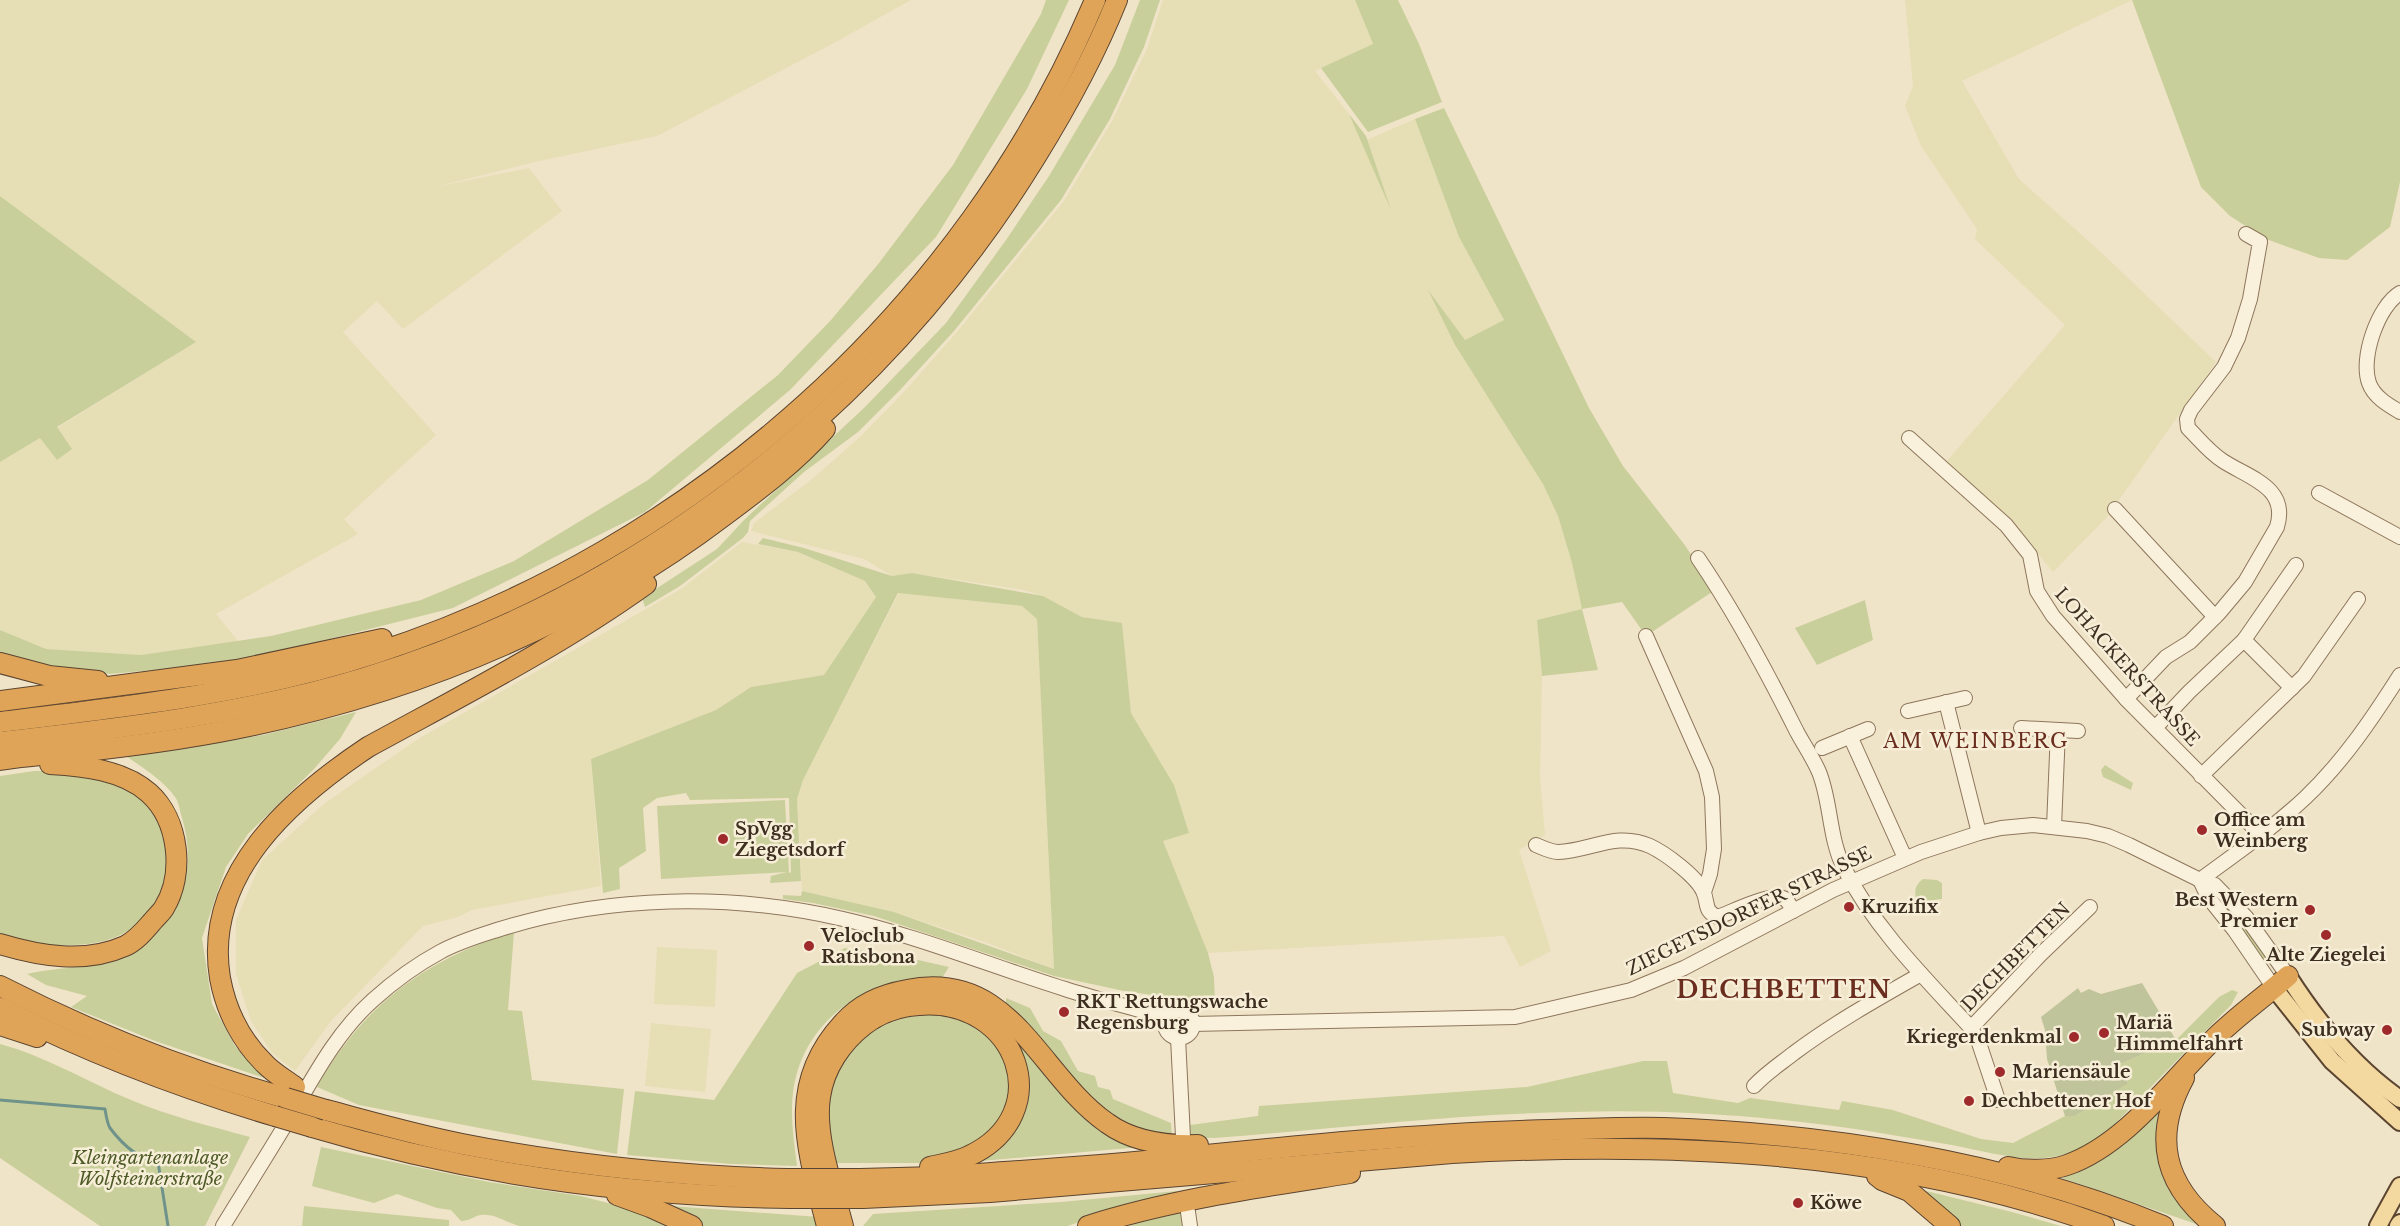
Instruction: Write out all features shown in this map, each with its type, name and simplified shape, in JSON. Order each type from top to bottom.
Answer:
[{"type":"highway","points":[[0,722],[142,705],[237,689],[339,664],[438,631],[526,593],[578,566],[654,521],[762,442],[837,375],[869,343],[950,248],[1004,172],[1046,102],[1095,0]]},
{"type":"highway","points":[[0,742],[156,723],[255,706],[363,678],[470,640],[572,592],[667,537],[755,474],[856,385],[917,320],[951,279],[1013,193],[1059,118],[1088,64],[1117,0]]},
{"type":"highway","points":[[0,760],[96,750],[248,726],[346,703],[433,675],[546,626],[624,584],[693,539],[748,497],[780,472],[818,437],[856,385]]},
{"type":"highway","points":[[290,1093],[244,1039],[231,1017],[218,967],[218,942],[227,898],[244,863],[269,830],[312,787],[368,747],[482,687],[598,618],[687,554],[720,526],[748,497]]},
{"type":"highway","points":[[0,701],[237,670],[402,634],[438,631]]},
{"type":"highway","points":[[0,663],[49,676],[131,685]]},
{"type":"highway","points":[[0,765],[36,763],[75,765],[108,772],[133,783],[149,793],[160,806],[171,829],[176,868],[173,886],[164,908],[144,931],[126,945],[100,953],[69,958],[34,953],[0,944]]},
{"type":"highway","points":[[1961,1164],[1980,1160],[2022,1170],[2065,1166],[2108,1142],[2139,1116],[2218,1035],[2281,982]]},
{"type":"highway","points":[[0,986],[84,1025],[207,1074],[290,1093],[326,1110],[462,1144],[550,1160],[789,1188]]},
{"type":"highway","points":[[827,1226],[806,1133],[805,1100],[814,1065],[833,1033],[849,1016],[883,997],[915,988],[939,988],[963,993],[978,997],[1002,1011],[1029,1038],[1078,1101],[1109,1125],[1142,1140],[1178,1146],[1204,1145],[1236,1151]]},
{"type":"highway","points":[[843,1226],[822,1141],[819,1115],[820,1096],[826,1074],[837,1054],[853,1034],[870,1021],[886,1012],[907,1006],[932,1004],[951,1006],[987,1021],[1000,1034],[1009,1048],[1019,1077],[1014,1110],[1003,1129],[990,1143],[955,1162],[924,1169],[890,1169],[867,1185]]},
{"type":"highway","points":[[0,1008],[189,1089],[275,1116],[404,1152],[583,1184],[676,1193],[867,1185],[1236,1151],[1502,1131],[1662,1128],[1734,1132],[1872,1148],[1961,1164],[2038,1184],[2132,1213],[2163,1226]]},
{"type":"highway","points":[[0,1025],[54,1042],[85,1046]]},
{"type":"highway","points":[[2193,1061],[2175,1094],[2168,1118],[2166,1144],[2169,1166],[2178,1186],[2192,1204],[2215,1226]]},
{"type":"highway","points":[[867,1185],[1024,1190],[1452,1153],[1513,1149],[1656,1148],[1745,1153],[1868,1168],[1967,1186],[2042,1206],[2104,1226]]},
{"type":"highway","points":[[1088,1226],[1140,1210],[1257,1188],[1421,1164],[1452,1153]]},
{"type":"highway","points":[[1868,1168],[1882,1180],[1910,1191],[1950,1226]]},
{"type":"highway","points":[[583,1184],[650,1207],[692,1226]]},
{"type":"main road","points":[[2281,982],[2307,1006],[2364,1070],[2400,1100]]},
{"type":"main road","points":[[2281,982],[2332,1061],[2400,1122]]},
{"type":"main road","points":[[2378,1226],[2400,1186]]},
{"type":"street","points":[[2126,699],[2166,657],[2190,642],[2215,617],[2245,582],[2277,527],[2280,506],[2266,486],[2223,461],[2188,428],[2187,419],[2224,367],[2238,338],[2250,299],[2260,242],[2246,234]]},
{"type":"street","points":[[2400,293],[2391,298],[2381,313],[2372,337],[2367,366],[2368,382],[2373,390],[2381,399],[2400,412]]},
{"type":"street","name":"LOHACKERSTRASSE","points":[[1909,438],[2006,525],[2030,555],[2037,591],[2042,602],[2126,699],[2261,835]]},
{"type":"street","points":[[2319,493],[2400,537]]},
{"type":"street","points":[[2115,509],[2215,617]]},
{"type":"street","points":[[1698,558],[1722,593],[1766,669],[1819,772],[1831,826],[1844,867],[1874,917],[1921,974],[1971,1028]]},
{"type":"street","points":[[2154,728],[2244,640],[2296,565]]},
{"type":"street","points":[[2201,776],[2304,676],[2358,599]]},
{"type":"street","points":[[1646,636],[1706,771],[1712,797],[1714,849],[1704,892],[1706,909],[1718,917],[1767,898],[1778,897],[1787,900],[1793,911]]},
{"type":"street","points":[[2244,640],[2292,688]]},
{"type":"street","points":[[2281,982],[2208,897],[2200,880],[2261,835],[2304,799],[2348,752],[2400,675]]},
{"type":"street","points":[[1908,711],[1965,698]]},
{"type":"street","points":[[1946,702],[1979,833]]},
{"type":"street","points":[[2021,728],[2078,730]]},
{"type":"street","points":[[1822,748],[1868,729]]},
{"type":"street","points":[[2054,827],[2058,730]]},
{"type":"street","points":[[1850,736],[1905,858]]},
{"type":"street","name":"ZIEGETSDORFER STRASSE","points":[[1192,1024],[1515,1017],[1631,990],[1684,968],[1793,911],[1905,858],[2001,828],[2033,825],[2108,836],[2200,880]]},
{"type":"street","points":[[1536,845],[1557,852],[1613,840],[1650,846],[1675,863],[1704,892]]},
{"type":"street","points":[[223,1226],[329,1053],[354,1019],[370,1002],[389,986],[442,951],[515,925],[553,916],[648,901],[732,903],[825,915],[910,938],[1066,990],[1166,1018]]},
{"type":"street","name":"DECHBETTEN","points":[[1998,1100],[1979,1042],[1971,1028],[2040,955],[2090,907]]},
{"type":"street","points":[[1754,1086],[1763,1076],[1853,1012],[1921,974]]},
{"type":"street","points":[[1179,1010],[1189,1014],[1192,1024],[1188,1034],[1178,1038],[1168,1033],[1166,1018],[1169,1014],[1179,1010]]},
{"type":"street","points":[[1178,1038],[1183,1137]]},
{"type":"shaded area","points":[[0,0],[911,0],[657,136],[535,162],[435,187],[529,168],[562,211],[403,329],[377,301],[343,332],[436,435],[344,519],[358,534],[216,614],[238,641],[140,655],[46,649],[0,630],[0,462],[40,438],[57,460],[57,428],[196,342],[0,196]]},
{"type":"shaded area","points":[[1163,0],[1355,0],[1373,45],[1315,71],[1349,114],[1362,142],[1415,119],[1459,237],[1504,320],[1465,340],[1430,294],[1455,345],[1543,484],[1558,516],[1572,563],[1582,609],[1537,620],[1542,676],[1540,778],[1545,835],[1519,850],[1551,951],[1520,967],[1504,936],[1208,953],[1163,841],[1189,833],[1174,785],[1131,713],[1122,624],[1082,617],[1043,596],[1024,590],[912,573],[892,576],[864,559],[751,531],[754,523],[811,480],[862,435],[904,392],[956,333],[1064,201],[1112,121],[1147,49]]},
{"type":"shaded area","points":[[1905,0],[2132,0],[1962,81],[2019,179],[2104,255],[2216,362],[2107,517],[2053,572],[2017,528],[1945,463],[2065,325],[1975,239],[1977,229],[1921,146],[1905,106],[1913,86]]},
{"type":"shaded area","points":[[742,542],[798,552],[865,581],[876,597],[824,675],[751,687],[716,710],[591,759],[601,886],[472,910],[458,917],[423,926],[331,1021],[295,1071],[272,1053],[251,1021],[236,974],[236,920],[262,860],[325,803],[418,739],[681,589]]},
{"type":"shaded area","points":[[899,593],[1022,606],[1037,618],[1054,969],[985,942],[894,912],[802,891],[797,799],[803,780]]},
{"type":"shaded area","points":[[657,947],[717,950],[715,1007],[654,1004]]},
{"type":"shaded area","points":[[651,1023],[711,1029],[705,1092],[645,1086]]},
{"type":"green space","points":[[1046,0],[1069,0],[1027,89],[936,237],[790,390],[645,512],[453,608],[238,662],[110,674],[11,659],[0,654],[0,630],[46,649],[141,655],[271,636],[421,600],[514,561],[648,480],[778,375],[831,320],[879,263],[953,165],[1041,14]]},
{"type":"green space","points":[[1140,0],[1160,0],[1144,47],[1110,119],[1061,200],[954,331],[858,432],[804,472],[750,521],[748,532],[743,538],[680,586],[645,607],[642,598],[717,549],[745,519],[865,407],[946,323],[1049,176],[1115,65]]},
{"type":"green space","points":[[1355,0],[1398,0],[1419,44],[1442,102],[1368,132],[1321,68],[1373,44]]},
{"type":"green space","points":[[2132,0],[2400,0],[2400,182],[2390,227],[2347,260],[2319,258],[2266,239],[2230,216],[2201,187]]},
{"type":"green space","points":[[1444,108],[1589,408],[1623,466],[1684,544],[1715,590],[1646,636],[1622,602],[1582,609],[1572,563],[1558,516],[1543,484],[1455,345],[1428,290],[1465,340],[1504,320],[1459,237],[1415,119]]},
{"type":"green space","points":[[1349,114],[1366,136],[1391,210]]},
{"type":"green space","points":[[0,196],[196,342],[57,427],[72,449],[57,460],[40,438],[0,462]]},
{"type":"green space","points":[[763,538],[804,548],[892,576],[912,573],[1043,596],[1082,617],[1122,623],[1131,713],[1174,785],[1189,833],[1163,841],[1208,953],[1214,977],[1215,1004],[1124,991],[1054,976],[874,916],[783,899],[783,895],[801,896],[802,891],[894,912],[1054,969],[1037,619],[1022,606],[898,593],[803,780],[797,799],[801,881],[770,883],[771,876],[787,872],[661,879],[657,806],[785,800],[789,873],[791,872],[789,798],[690,800],[686,793],[657,798],[643,808],[646,851],[619,868],[620,889],[603,893],[591,759],[716,710],[751,687],[824,675],[876,597],[865,581],[798,552],[758,544]]},
{"type":"green space","points":[[1865,600],[1873,640],[1817,665],[1795,628]]},
{"type":"green space","points":[[1582,609],[1598,670],[1542,676],[1537,620]]},
{"type":"green space","points":[[356,712],[340,739],[314,769],[248,834],[226,867],[202,938],[212,1004],[235,1046],[267,1079],[155,1041],[71,1007],[87,996],[46,985],[27,974],[104,963],[129,955],[155,935],[168,920],[175,907],[188,864],[186,834],[178,804],[165,785],[126,756],[263,735]]},
{"type":"green space","points":[[2105,765],[2133,783],[2131,790],[2103,777],[2101,770]]},
{"type":"green space","points":[[34,771],[76,773],[106,779],[135,793],[150,809],[160,828],[166,848],[166,869],[161,890],[151,909],[127,932],[95,943],[49,945],[49,948],[0,937],[0,776]]},
{"type":"green space","points":[[1923,879],[1937,880],[1942,883],[1942,899],[1917,902],[1916,889]]},
{"type":"green space","points":[[2213,888],[2271,954],[2263,960],[2237,922],[2211,891]]},
{"type":"green space","points":[[514,932],[508,1010],[522,1011],[532,1080],[624,1089],[617,1154],[359,1105],[317,1087],[355,1032],[376,1009],[400,989],[425,971],[453,956]]},
{"type":"green space","points":[[845,948],[889,955],[895,962],[918,960],[949,967],[942,978],[916,978],[890,983],[866,993],[844,1006],[825,1023],[810,1043],[799,1067],[793,1093],[792,1120],[797,1166],[731,1164],[627,1155],[635,1091],[714,1100],[797,973]]},
{"type":"green space","points":[[2142,983],[2176,1040],[2120,1064],[2128,1083],[2075,1116],[2065,1116],[2047,1059],[2045,1030],[2041,1017],[2078,988],[2081,993],[2089,989],[2101,994]]},
{"type":"green space","points":[[2232,990],[2238,992],[2231,1005],[2108,1131],[2079,1149],[2055,1157],[2025,1158],[1995,1154],[1862,1130],[1790,1121],[1718,1115],[1609,1111],[1528,1113],[1191,1138],[1190,1125],[1258,1116],[1259,1106],[1527,1087],[1643,1061],[1667,1061],[1673,1093],[1738,1103],[1750,1098],[1839,1110],[1842,1101],[1893,1110],[1981,1139],[2013,1143],[2065,1116],[2075,1116],[2128,1082],[2120,1064],[2176,1040],[2219,997]]},
{"type":"green space","points":[[1006,998],[1030,1008],[1043,1031],[1061,1041],[1078,1071],[1095,1076],[1098,1087],[1110,1090],[1113,1099],[1171,1123],[1172,1136],[1133,1126],[1109,1113],[1088,1097],[1036,1032],[1006,1003]]},
{"type":"green space","points":[[979,1005],[1035,1057],[1083,1116],[1108,1133],[1141,1147],[981,1161],[1012,1134],[1023,1108],[1026,1081]]},
{"type":"green space","points":[[912,1011],[944,1011],[986,1029],[1010,1064],[1009,1107],[978,1146],[922,1163],[835,1163],[829,1122],[829,1102],[838,1066],[848,1050],[863,1036],[901,1014]]},
{"type":"green space","name":"Kleingartenanlage Wolfsteinerstraße","points":[[0,1044],[50,1062],[145,1106],[250,1137],[205,1226],[100,1226],[0,1158]]},
{"type":"green space","points":[[2166,1097],[2157,1137],[2160,1168],[2175,1196],[2202,1226],[2050,1174]]},
{"type":"green space","points":[[321,1147],[489,1182],[581,1196],[627,1208],[673,1226],[519,1226],[485,1215],[461,1221],[451,1210],[437,1208],[397,1194],[374,1203],[312,1186]]},
{"type":"green space","points":[[1918,1189],[2012,1212],[2061,1226],[1958,1226]]},
{"type":"green space","points":[[1177,1191],[1177,1196],[1090,1218],[1068,1226],[863,1226],[873,1214],[1061,1202]]},
{"type":"green space","points":[[304,1206],[449,1220],[449,1226],[302,1226]]},
{"type":"green space","points":[[671,1206],[819,1217],[821,1226],[702,1226]]},
{"type":"green space","points":[[1183,1211],[1185,1226],[1114,1226]]},
{"type":"waterway","points":[[0,1100],[105,1109],[109,1126],[120,1140],[137,1154],[158,1162],[168,1226]]},
{"type":"place","name":"Office am Weinberg","points":[[2202,830]]},
{"type":"place","name":"SpVgg Ziegetsdorf","points":[[723,839]]},
{"type":"place","name":"Kruzifix","points":[[1849,907]]},
{"type":"place","name":"Best Western Premier","points":[[2310,910]]},
{"type":"place","name":"Alte Ziegelei","points":[[2326,935]]},
{"type":"place","name":"Veloclub Ratisbona","points":[[809,946]]},
{"type":"place","name":"RKT Rettungswache Regensburg","points":[[1064,1012]]},
{"type":"place","name":"Subway","points":[[2387,1030]]},
{"type":"place","name":"Mariä Himmelfahrt","points":[[2104,1033]]},
{"type":"place","name":"Kriegerdenkmal","points":[[2074,1037]]},
{"type":"place","name":"Mariensäule","points":[[2000,1072]]},
{"type":"place","name":"Dechbettener Hof","points":[[1969,1101]]},
{"type":"place","name":"Köwe","points":[[1798,1203]]},
{"type":"district","name":"AM WEINBERG","points":[[1976,741]]},
{"type":"district","name":"DECHBETTEN","points":[[1784,990]]}]
